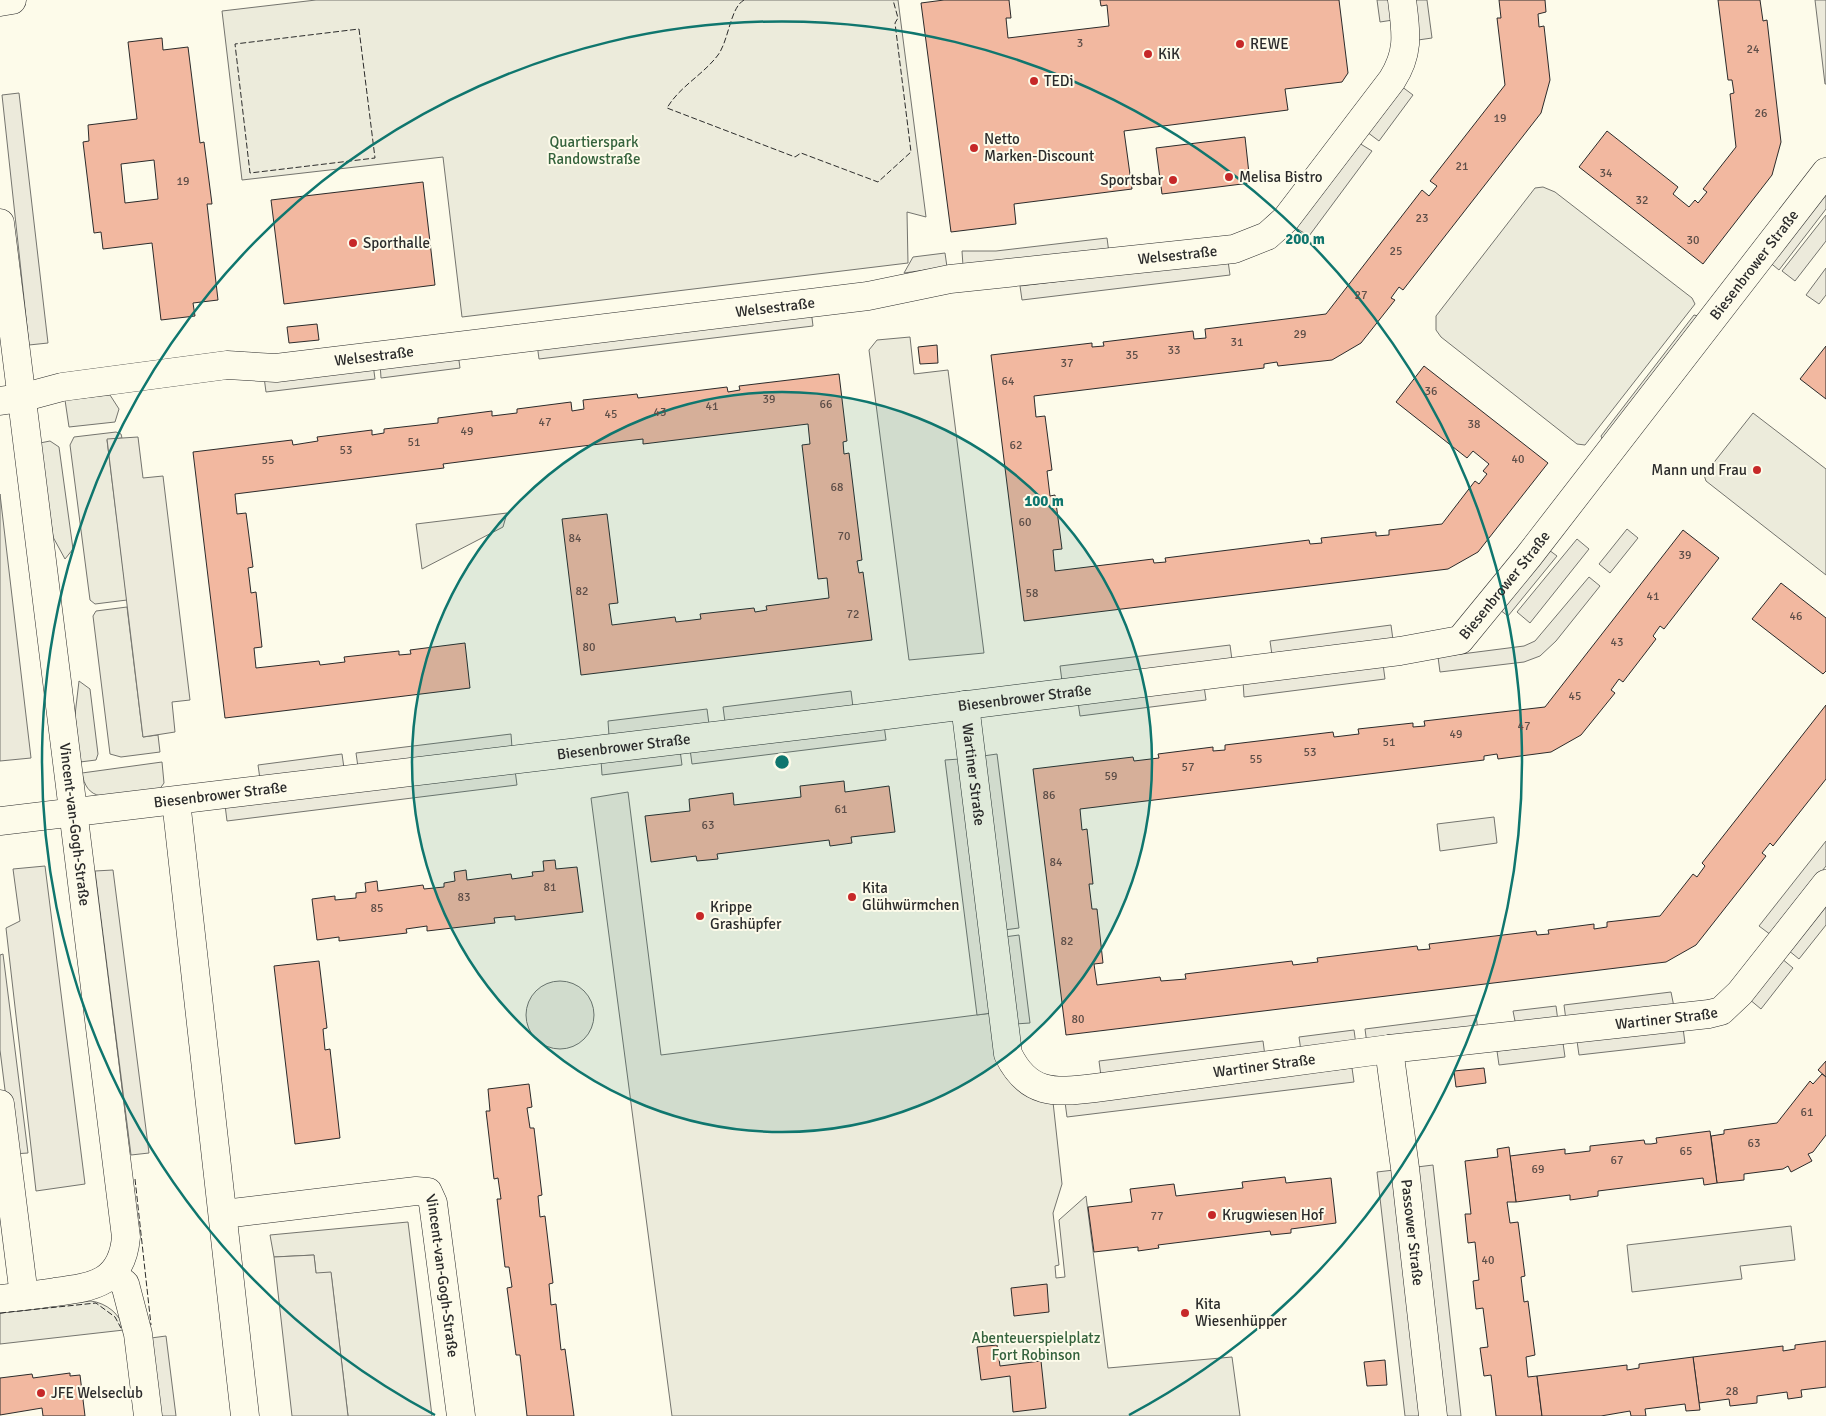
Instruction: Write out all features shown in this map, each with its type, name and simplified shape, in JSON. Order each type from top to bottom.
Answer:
[{"type":"street","points":[[0,2],[12,0]]},
{"type":"street","name":"Welsestraße","points":[[10,400],[56,388],[227,365],[276,368],[467,346],[868,296],[950,279],[1117,263],[1240,248],[1267,236],[1286,219],[1392,80],[1401,65],[1406,44],[1402,0]]},
{"type":"street","name":"Biesenbrower Straße","points":[[0,821],[966,705],[1400,651],[1460,640],[1528,557],[1826,172]]},
{"type":"street","name":"Vincent-van-Gogh-Straße","points":[[0,223],[10,400],[72,813],[125,1230],[125,1251],[112,1274]]},
{"type":"street","name":"Wartiner Straße","points":[[966,705],[1006,1042],[1013,1064],[1028,1082],[1052,1091],[1067,1091],[1389,1049],[1709,1014],[1721,1011],[1740,993],[1826,884]]},
{"type":"street","points":[[176,800],[224,1214],[245,1416]]},
{"type":"street","name":"Passower Straße","points":[[1389,1049],[1406,1168],[1433,1416]]},
{"type":"street","points":[[0,1104],[12,1298],[84,1288],[102,1282],[112,1274],[125,1284],[138,1334],[148,1416]]},
{"type":"street","name":"Vincent-van-Gogh-Straße","points":[[224,1214],[416,1190],[428,1192],[433,1203],[460,1416]]},
{"type":"green space","name":"Quartierspark Randowstraße","points":[[316,0],[898,0],[926,217],[907,212],[908,263],[462,317],[443,157],[242,180],[222,11]]},
{"type":"green space","points":[[1543,187],[1555,192],[1692,298],[1695,304],[1585,445],[1577,444],[1441,337],[1436,330],[1436,316],[1535,188]]},
{"type":"green space","points":[[910,337],[914,374],[948,370],[984,653],[909,660],[869,350],[877,340]]},
{"type":"green space","points":[[110,395],[119,409],[115,422],[69,427],[65,400]]},
{"type":"green space","points":[[1753,413],[1826,469],[1826,575],[1706,481],[1704,475]]},
{"type":"green space","points":[[116,432],[121,434],[122,438],[107,440],[127,600],[95,604],[90,600],[70,445],[74,437]]},
{"type":"green space","points":[[50,441],[59,447],[73,549],[65,559],[53,537],[40,443]]},
{"type":"green space","points":[[507,513],[503,527],[422,569],[416,524]]},
{"type":"green space","points":[[127,607],[143,737],[158,735],[160,752],[121,757],[110,754],[93,616],[96,611]]},
{"type":"green space","points":[[79,681],[90,689],[98,754],[96,760],[80,762],[75,715]]},
{"type":"green space","points":[[162,762],[164,783],[159,790],[101,796],[93,793],[88,788],[82,773]]},
{"type":"green space","name":"Abenteuerspielplatz Fort Robinson","points":[[628,792],[661,1055],[992,1013],[1053,1102],[1062,1184],[1053,1213],[1059,1265],[1055,1266],[1056,1278],[1065,1277],[1059,1220],[1086,1196],[1108,1368],[1232,1357],[1240,1416],[672,1416],[591,798]]},
{"type":"green space","points":[[1494,817],[1497,843],[1440,851],[1437,824]]},
{"type":"green space","points":[[553,981],[567,981],[579,986],[589,996],[594,1008],[594,1022],[589,1034],[579,1044],[567,1049],[553,1049],[541,1044],[531,1034],[526,1022],[526,1008],[531,996],[541,986]]},
{"type":"green space","points":[[408,1222],[432,1416],[348,1416],[331,1273],[316,1274],[314,1255],[274,1257],[270,1235]]},
{"type":"green space","points":[[1791,1226],[1795,1260],[1740,1266],[1742,1279],[1632,1292],[1627,1245]]},
{"type":"green space","points":[[91,1301],[102,1304],[112,1310],[120,1319],[124,1330],[0,1344],[0,1311]]},
{"type":"shaded area","points":[[1377,0],[1391,0],[1393,20],[1380,22]]},
{"type":"shaded area","points":[[1413,0],[1427,0],[1432,38],[1418,40]]},
{"type":"shaded area","points":[[1815,0],[1826,0],[1826,84],[1825,84]]},
{"type":"shaded area","points":[[1401,86],[1413,95],[1379,141],[1367,132]]},
{"type":"shaded area","points":[[19,93],[48,343],[29,345],[2,95]]},
{"type":"shaded area","points":[[1359,143],[1372,151],[1309,236],[1296,228]]},
{"type":"shaded area","points":[[1826,185],[1826,209],[1779,270],[1768,261]]},
{"type":"shaded area","points":[[1826,215],[1826,241],[1795,281],[1782,271]]},
{"type":"shaded area","points":[[1107,238],[1109,253],[963,266],[962,251],[996,251]]},
{"type":"shaded area","points":[[945,253],[947,267],[904,273],[913,257]]},
{"type":"shaded area","points":[[1228,261],[1230,275],[1022,300],[1020,286]]},
{"type":"shaded area","points":[[1826,268],[1826,295],[1819,304],[1806,295]]},
{"type":"shaded area","points":[[811,310],[813,326],[539,359],[537,344]]},
{"type":"shaded area","points":[[1694,315],[1702,317],[1604,443],[1601,436]]},
{"type":"shaded area","points":[[458,353],[460,368],[381,378],[380,363]]},
{"type":"shaded area","points":[[373,364],[375,379],[266,392],[264,377]]},
{"type":"shaded area","points":[[138,437],[143,478],[163,476],[190,700],[172,702],[175,732],[143,737],[107,439]]},
{"type":"shaded area","points":[[0,494],[31,758],[0,761]]},
{"type":"shaded area","points":[[1627,529],[1638,538],[1610,573],[1599,564]]},
{"type":"shaded area","points":[[1577,539],[1589,549],[1530,623],[1517,612]]},
{"type":"shaded area","points":[[1545,547],[1557,556],[1508,616],[1496,607]]},
{"type":"shaded area","points":[[1589,577],[1600,586],[1556,641],[1540,656],[1524,662],[1440,672],[1438,657],[1524,646],[1535,641]]},
{"type":"shaded area","points":[[1391,625],[1393,640],[1272,655],[1270,641]]},
{"type":"shaded area","points":[[1230,645],[1232,660],[1062,681],[1060,666]]},
{"type":"shaded area","points":[[1383,664],[1385,679],[1244,697],[1243,681]]},
{"type":"shaded area","points":[[1204,686],[1206,700],[1080,716],[1078,702]]},
{"type":"shaded area","points":[[851,691],[853,707],[725,722],[723,707]]},
{"type":"shaded area","points":[[707,709],[709,724],[609,736],[608,721]]},
{"type":"shaded area","points":[[884,725],[886,740],[692,764],[690,749]]},
{"type":"shaded area","points":[[511,734],[512,748],[358,767],[356,753]]},
{"type":"shaded area","points":[[680,750],[682,765],[602,775],[601,760]]},
{"type":"shaded area","points":[[342,754],[344,768],[260,779],[258,765]]},
{"type":"shaded area","points":[[997,754],[1019,928],[1004,930],[983,756]]},
{"type":"shaded area","points":[[960,759],[992,1013],[977,1015],[945,760]]},
{"type":"shaded area","points":[[515,770],[517,785],[227,821],[225,805]]},
{"type":"shaded area","points":[[1826,841],[1826,866],[1771,935],[1759,926]]},
{"type":"shaded area","points":[[45,866],[85,1184],[36,1191],[6,928],[20,921],[13,869]]},
{"type":"shaded area","points":[[113,870],[149,1153],[131,1155],[95,871]]},
{"type":"shaded area","points":[[1826,901],[1826,925],[1799,959],[1788,950]]},
{"type":"shaded area","points":[[1019,935],[1030,1023],[1015,1024],[1004,937]]},
{"type":"shaded area","points":[[3,954],[28,1153],[13,1154],[0,1050],[0,955]]},
{"type":"shaded area","points":[[1781,958],[1793,968],[1761,1009],[1749,999]]},
{"type":"shaded area","points":[[1671,992],[1674,1007],[1566,1020],[1564,1005]]},
{"type":"shaded area","points":[[1556,1006],[1558,1021],[1516,1026],[1513,1011]]},
{"type":"shaded area","points":[[1476,1015],[1478,1031],[1367,1044],[1365,1029]]},
{"type":"shaded area","points":[[1683,1028],[1685,1043],[1579,1055],[1577,1041]]},
{"type":"shaded area","points":[[1354,1030],[1356,1045],[1301,1051],[1299,1037]]},
{"type":"shaded area","points":[[1263,1041],[1265,1056],[1101,1076],[1099,1061]]},
{"type":"shaded area","points":[[1563,1043],[1565,1057],[1499,1065],[1497,1051]]},
{"type":"shaded area","points":[[1352,1068],[1354,1082],[1067,1117],[1065,1102]]},
{"type":"shaded area","points":[[1433,1165],[1461,1416],[1445,1416],[1417,1167]]},
{"type":"shaded area","points":[[1394,1170],[1422,1416],[1405,1416],[1377,1172]]},
{"type":"shaded area","points":[[314,1255],[316,1273],[331,1272],[348,1416],[292,1416],[274,1257]]},
{"type":"shaded area","points":[[166,1336],[176,1416],[161,1416],[151,1338]]},
{"type":"building","points":[[944,0],[1009,0],[1011,18],[1006,18],[1008,38],[1109,26],[1107,5],[1101,6],[1100,0],[1339,0],[1348,73],[1342,82],[1285,89],[1288,110],[1124,131],[1132,189],[1014,204],[1016,224],[951,232],[921,3]]},
{"type":"building","points":[[1499,0],[1545,0],[1546,12],[1538,14],[1539,27],[1544,26],[1550,80],[1541,113],[1403,290],[1399,287],[1391,298],[1395,300],[1361,343],[1332,360],[1278,366],[1277,362],[1264,364],[1264,368],[1034,396],[1036,417],[1045,416],[1052,470],[1047,471],[1050,496],[1055,495],[1062,549],[1053,550],[1055,571],[1153,559],[1154,563],[1166,562],[1165,558],[1309,540],[1310,544],[1322,543],[1321,538],[1376,532],[1376,536],[1389,535],[1389,530],[1442,524],[1475,481],[1479,484],[1487,474],[1483,471],[1489,464],[1473,451],[1467,458],[1396,402],[1424,366],[1548,463],[1478,552],[1448,569],[1024,621],[991,355],[1092,343],[1092,347],[1104,346],[1103,342],[1193,331],[1194,339],[1206,338],[1205,329],[1326,314],[1422,190],[1429,196],[1437,186],[1430,181],[1505,85],[1497,18],[1501,18]]},
{"type":"building","points":[[1718,0],[1760,0],[1763,21],[1767,20],[1781,142],[1772,175],[1703,264],[1579,167],[1607,131],[1678,187],[1673,194],[1689,207],[1695,200],[1698,203],[1707,192],[1703,189],[1736,147],[1730,94],[1734,93],[1732,80],[1728,80]]},
{"type":"building","points":[[162,38],[163,50],[188,47],[200,143],[204,142],[212,204],[207,204],[218,300],[193,303],[195,316],[161,320],[152,243],[103,249],[101,232],[94,233],[83,142],[89,141],[88,125],[137,119],[128,42]],"holes":[[[154,160],[158,199],[125,203],[121,164]]]},
{"type":"building","points":[[1245,137],[1250,183],[1162,194],[1156,148]]},
{"type":"building","name":"Sporthalle","points":[[423,182],[435,285],[284,304],[271,200]]},
{"type":"building","points":[[317,324],[319,340],[289,343],[287,327]]},
{"type":"building","points":[[937,345],[938,363],[920,364],[918,347]]},
{"type":"building","points":[[1826,346],[1826,399],[1800,379]]},
{"type":"building","points":[[839,374],[847,441],[843,442],[844,454],[849,453],[862,560],[857,561],[859,573],[863,572],[872,640],[581,675],[562,519],[607,514],[618,603],[609,604],[612,625],[675,617],[676,622],[701,619],[700,614],[754,608],[755,612],[767,610],[766,606],[829,598],[827,578],[818,579],[802,445],[810,444],[808,424],[643,444],[643,439],[583,446],[443,464],[444,468],[235,494],[237,514],[246,513],[253,567],[248,568],[251,593],[256,592],[262,647],[254,648],[256,668],[319,661],[320,665],[345,662],[344,657],[399,651],[399,655],[411,654],[410,650],[465,643],[470,688],[225,718],[193,452],[292,440],[293,445],[318,441],[317,437],[372,430],[372,435],[384,433],[384,429],[438,423],[438,418],[492,411],[492,416],[517,413],[517,409],[571,402],[572,411],[584,409],[583,400],[637,394],[638,398],[727,387],[728,392],[740,390],[739,386]]},
{"type":"building","points":[[1683,530],[1719,558],[1664,629],[1660,626],[1653,636],[1656,639],[1623,682],[1619,679],[1611,690],[1615,693],[1581,735],[1551,752],[1498,759],[1497,754],[1484,756],[1484,760],[1080,809],[1082,830],[1087,829],[1093,884],[1089,884],[1092,909],[1097,909],[1103,963],[1094,964],[1097,985],[1160,977],[1161,981],[1186,979],[1185,974],[1292,961],[1293,965],[1318,962],[1317,958],[1417,946],[1418,950],[1430,949],[1429,944],[1536,931],[1537,935],[1549,934],[1548,930],[1594,924],[1594,929],[1607,927],[1607,922],[1660,916],[1693,874],[1697,877],[1705,866],[1702,863],[1826,705],[1826,779],[1773,846],[1770,843],[1762,853],[1766,856],[1696,945],[1666,962],[1066,1035],[1033,769],[1133,757],[1134,761],[1159,758],[1158,754],[1213,747],[1213,751],[1225,750],[1225,745],[1333,732],[1334,737],[1359,734],[1358,729],[1413,723],[1413,727],[1425,726],[1424,721],[1545,707]]},
{"type":"building","points":[[1781,583],[1826,618],[1826,671],[1823,674],[1752,619]]},
{"type":"building","points":[[844,781],[845,792],[889,786],[895,832],[851,837],[852,843],[830,846],[829,840],[717,854],[718,859],[697,861],[696,856],[651,862],[645,816],[690,811],[689,799],[733,793],[734,805],[801,797],[800,786]]},
{"type":"building","points":[[555,860],[556,869],[577,867],[583,912],[515,920],[515,916],[494,918],[495,923],[427,931],[427,926],[406,929],[407,933],[339,941],[339,937],[317,940],[312,899],[335,896],[335,900],[356,898],[356,893],[366,892],[365,883],[377,881],[378,891],[423,885],[424,889],[444,887],[444,883],[455,881],[454,872],[466,870],[467,880],[511,874],[512,879],[533,876],[532,872],[544,871],[543,861]]},
{"type":"building","points":[[319,961],[327,1028],[323,1029],[325,1050],[330,1049],[340,1138],[295,1144],[274,966]]},
{"type":"building","points":[[1826,1061],[1826,1077],[1818,1070]]},
{"type":"building","points":[[1484,1068],[1486,1083],[1456,1087],[1454,1071]]},
{"type":"building","points":[[1822,1074],[1826,1077],[1826,1135],[1813,1152],[1808,1154],[1812,1161],[1791,1172],[1788,1166],[1783,1169],[1744,1174],[1744,1180],[1717,1183],[1711,1136],[1724,1134],[1724,1130],[1777,1123],[1810,1081],[1813,1084]]},
{"type":"building","points":[[529,1084],[532,1107],[527,1108],[530,1128],[534,1128],[542,1195],[538,1196],[540,1217],[545,1216],[553,1283],[549,1284],[551,1305],[556,1304],[561,1350],[565,1349],[574,1416],[527,1416],[520,1355],[516,1355],[507,1288],[512,1287],[509,1267],[505,1267],[497,1199],[501,1199],[498,1178],[494,1179],[486,1111],[490,1111],[488,1089]]},
{"type":"building","points":[[1710,1131],[1717,1183],[1704,1185],[1703,1178],[1598,1191],[1598,1196],[1570,1200],[1570,1195],[1516,1202],[1510,1156],[1565,1149],[1565,1154],[1590,1151],[1590,1146],[1644,1140],[1645,1144],[1651,1144],[1657,1143],[1656,1138]]},
{"type":"building","points":[[1509,1147],[1516,1202],[1507,1202],[1510,1223],[1518,1222],[1525,1276],[1521,1277],[1524,1302],[1528,1301],[1535,1355],[1526,1357],[1528,1377],[1537,1376],[1542,1416],[1496,1416],[1491,1375],[1484,1376],[1480,1348],[1488,1347],[1483,1308],[1476,1309],[1473,1281],[1479,1280],[1475,1242],[1468,1243],[1465,1214],[1471,1214],[1465,1161],[1498,1157],[1497,1149]]},
{"type":"building","name":"Krugwiesen Hof","points":[[1285,1177],[1286,1183],[1331,1178],[1336,1223],[1291,1229],[1291,1233],[1271,1235],[1270,1231],[1158,1245],[1159,1248],[1138,1251],[1138,1247],[1094,1252],[1088,1207],[1132,1202],[1130,1189],[1174,1184],[1176,1196],[1243,1188],[1242,1182]]},
{"type":"building","points":[[1047,1284],[1049,1312],[1014,1316],[1011,1288]]},
{"type":"building","points":[[1826,1341],[1826,1387],[1801,1390],[1802,1397],[1788,1399],[1787,1392],[1757,1396],[1757,1403],[1730,1406],[1729,1399],[1699,1403],[1693,1357],[1783,1346],[1783,1351],[1795,1349],[1795,1345]]},
{"type":"building","points":[[997,1345],[1000,1366],[1041,1361],[1046,1408],[1013,1412],[1010,1376],[981,1380],[977,1347]]},
{"type":"building","points":[[1693,1357],[1700,1410],[1686,1411],[1685,1404],[1645,1409],[1646,1416],[1631,1416],[1630,1411],[1601,1416],[1542,1416],[1537,1376],[1627,1365],[1627,1370],[1639,1368],[1639,1364]]},
{"type":"building","points":[[1385,1360],[1387,1385],[1367,1386],[1364,1362]]},
{"type":"building","name":"JFE Welseclub","points":[[70,1373],[70,1376],[80,1375],[85,1416],[43,1416],[42,1408],[0,1415],[0,1378],[32,1374],[33,1378]]},
{"type":"fence","points":[[744,0],[736,10],[718,55],[706,69],[678,93],[667,108],[795,157],[801,153],[878,182],[911,152],[895,23],[898,18],[893,0]]},
{"type":"fence","points":[[359,29],[375,158],[250,173],[235,44],[359,29]]},
{"type":"fence","points":[[135,1179],[151,1325]]},
{"type":"fence","points":[[0,1313],[96,1303],[115,1317],[121,1328]]},
{"type":"place","name":"REWE","points":[[1240,44]]},
{"type":"place","name":"KiK","points":[[1148,54]]},
{"type":"place","name":"TEDi","points":[[1034,81]]},
{"type":"place","name":"Netto Marken-Discount","points":[[974,148]]},
{"type":"place","name":"Melisa Bistro","points":[[1229,177]]},
{"type":"place","name":"Sportsbar","points":[[1173,180]]},
{"type":"place","name":"Sporthalle","points":[[353,243]]},
{"type":"place","name":"Mann und Frau","points":[[1757,470]]},
{"type":"place","name":"Kita Glühwürmchen","points":[[852,897]]},
{"type":"place","name":"Krippe Grashüpfer","points":[[700,916]]},
{"type":"place","name":"Krugwiesen Hof","points":[[1212,1215]]},
{"type":"place","name":"Kita Wiesenhüpper","points":[[1185,1313]]},
{"type":"place","name":"JFE Welseclub","points":[[41,1393]]}]
